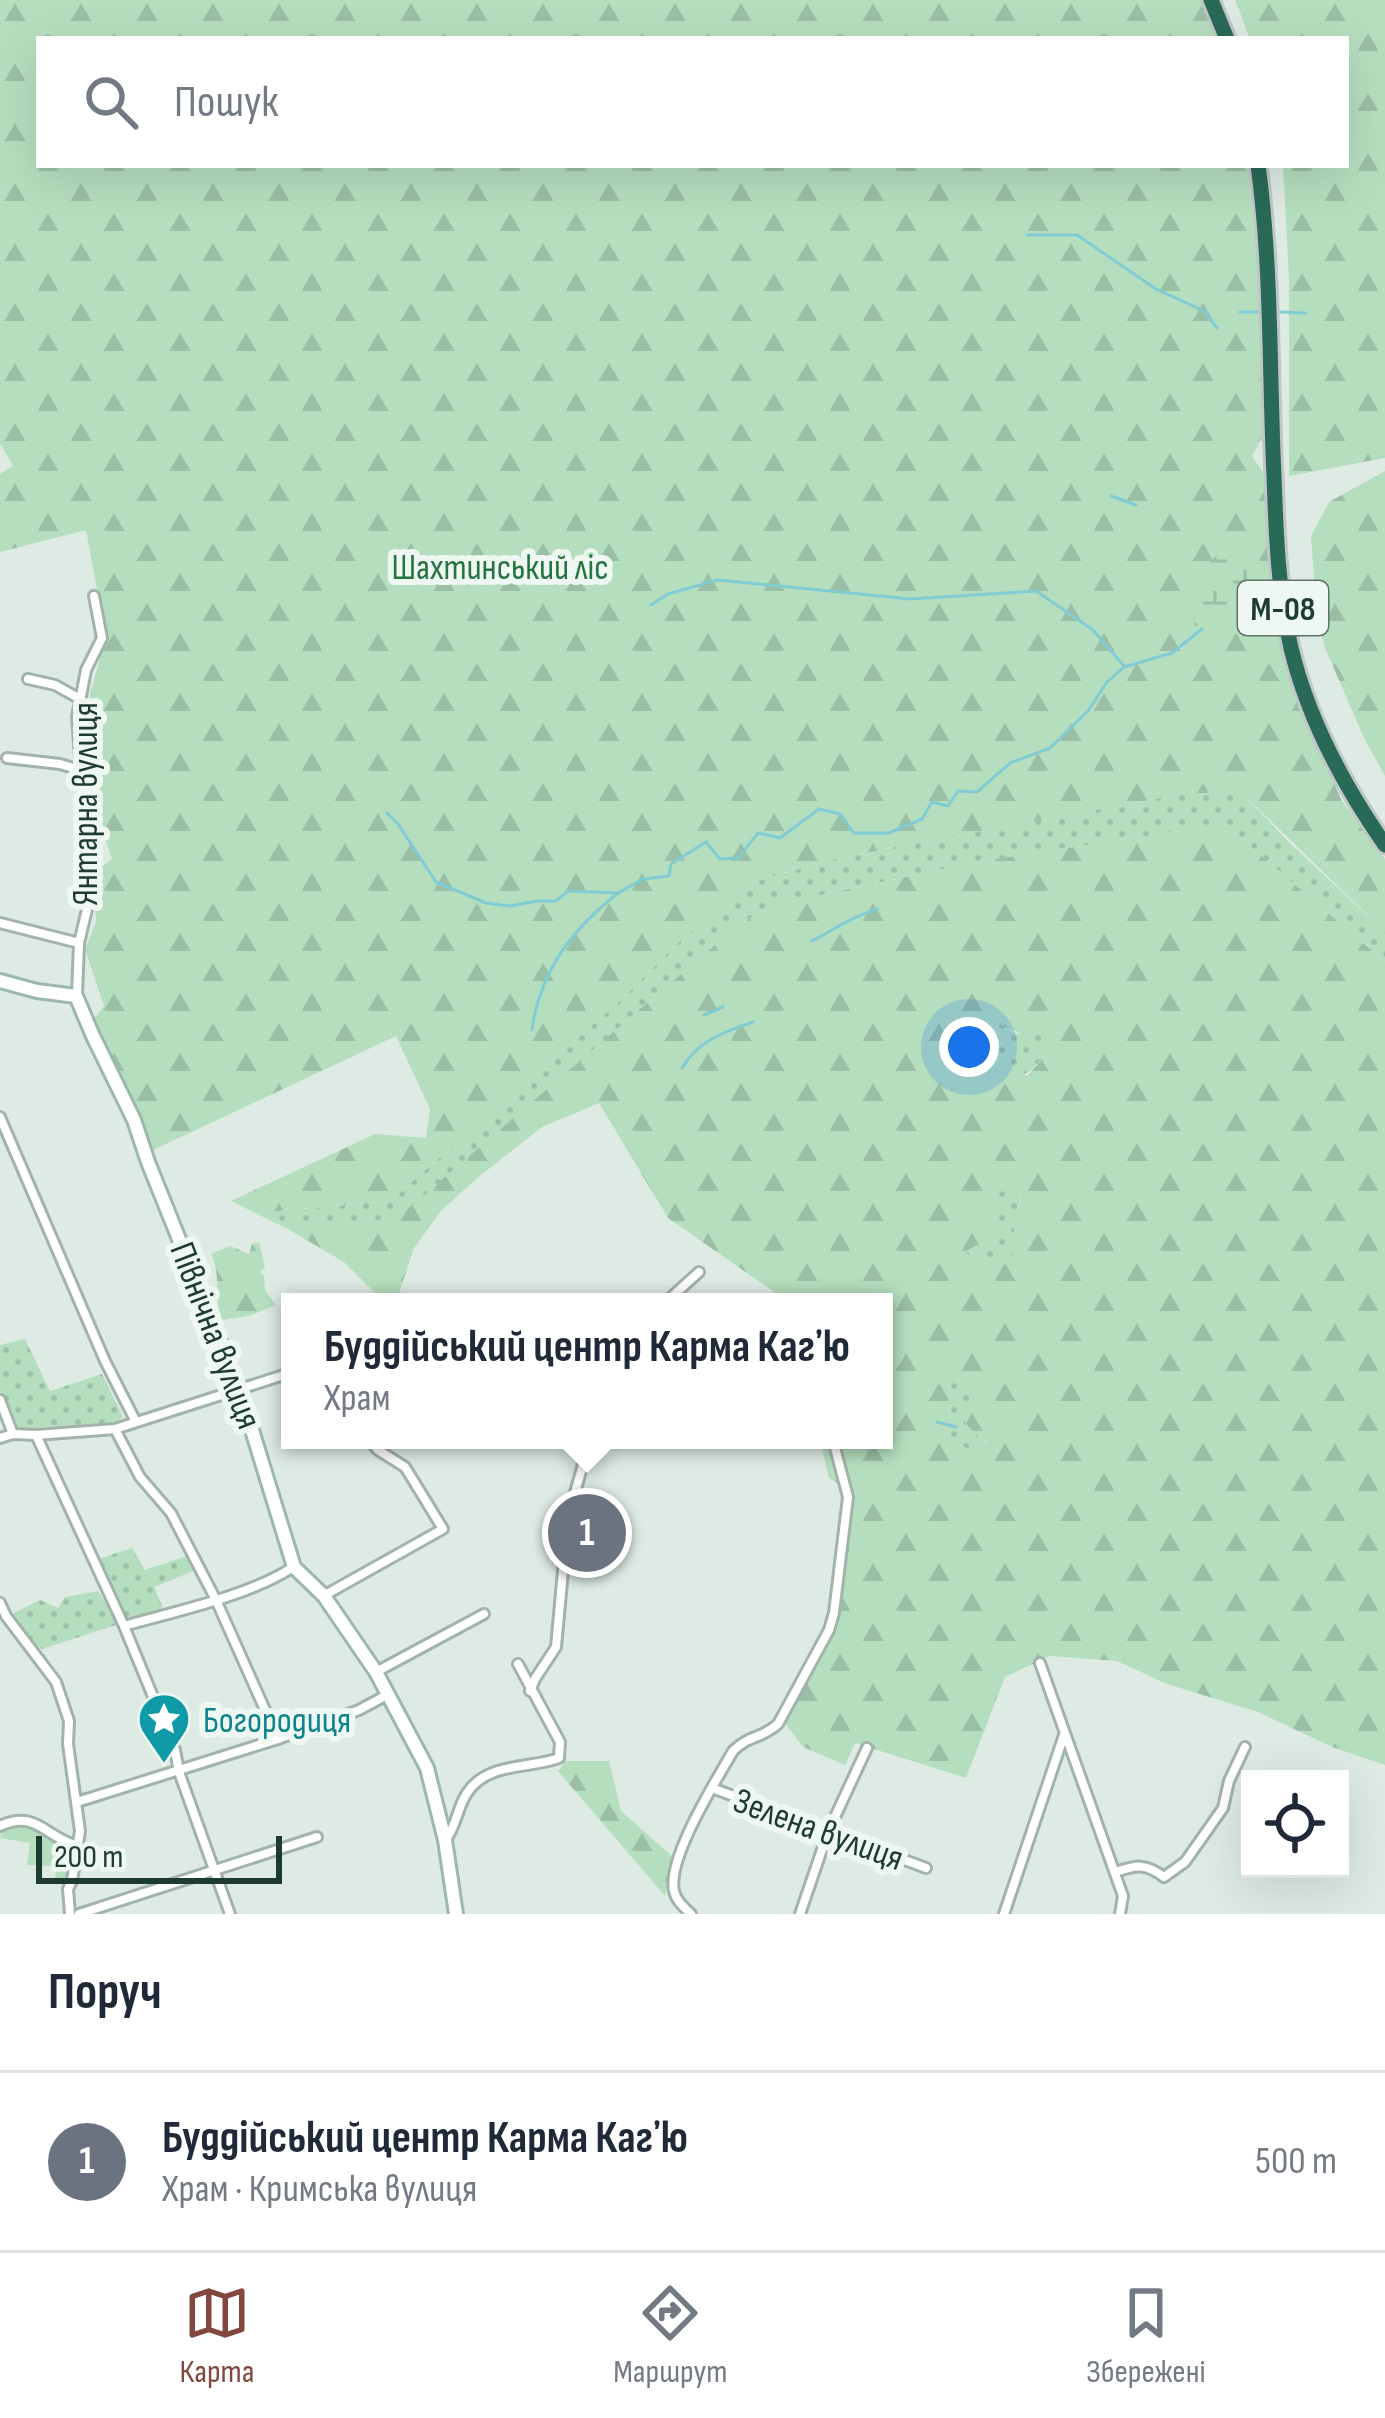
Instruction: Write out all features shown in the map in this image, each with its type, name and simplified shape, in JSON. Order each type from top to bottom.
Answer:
[{"type":"highway","points":[[1211,0],[1226,36]]},
{"type":"highway","name":"М-08","points":[[1258,168],[1269,300],[1276,546],[1284,614],[1292,653],[1319,728],[1356,801],[1385,845]]},
{"type":"street","name":"Янтарна вулиця","points":[[79,944],[89,886],[77,717],[86,670],[102,638],[94,596]]},
{"type":"street","points":[[28,679],[55,685],[80,699]]},
{"type":"street","points":[[7,758],[80,770]]},
{"type":"street","points":[[0,923],[79,944]]},
{"type":"street","name":"Північна вулиця","points":[[79,944],[76,996],[134,1120],[240,1391],[294,1567],[323,1596],[376,1672],[427,1768],[446,1840],[456,1914]]},
{"type":"street","points":[[0,981],[37,992],[76,996]]},
{"type":"street","points":[[0,1117],[136,1422]]},
{"type":"street","points":[[675,1293],[699,1272]]},
{"type":"street","points":[[0,1438],[116,1429],[281,1376]]},
{"type":"street","points":[[0,1400],[13,1434]]},
{"type":"street","points":[[116,1429],[140,1477],[171,1514],[216,1600],[278,1739]]},
{"type":"street","points":[[36,1435],[175,1750],[230,1914]]},
{"type":"street","points":[[323,1596],[442,1528],[405,1466],[377,1449]]},
{"type":"street","points":[[530,1691],[556,1647],[568,1517],[587,1449]]},
{"type":"street","points":[[691,1914],[676,1898],[676,1862],[733,1751],[745,1739],[765,1736],[778,1724],[829,1630],[848,1497],[835,1449]]},
{"type":"street","points":[[124,1626],[216,1600],[294,1567]]},
{"type":"street","points":[[0,1603],[56,1682],[69,1721],[80,1831],[68,1889],[70,1914]]},
{"type":"street","points":[[376,1672],[484,1614]]},
{"type":"street","points":[[1040,1663],[1123,1896],[1120,1914]]},
{"type":"street","points":[[446,1840],[467,1793],[479,1779],[559,1758],[560,1742],[518,1664]]},
{"type":"street","points":[[77,1802],[278,1739],[389,1694]]},
{"type":"street","points":[[1004,1914],[1064,1734]]},
{"type":"street","points":[[1115,1871],[1149,1865],[1164,1876],[1186,1862],[1223,1808],[1245,1747]]},
{"type":"street","points":[[800,1914],[828,1832],[867,1748]]},
{"type":"street","name":"Зелена вулиця","points":[[712,1788],[926,1868]]},
{"type":"street","points":[[0,1826],[26,1821],[76,1845]]},
{"type":"street","points":[[80,1914],[316,1837]]},
{"type":"green space","name":"Шахтинський ліс","points":[[0,0],[1202,0],[1217,36],[36,36],[36,168],[1248,168],[1267,429],[1252,456],[1266,477],[1272,597],[1291,685],[1342,801],[1385,859],[1385,932],[1242,793],[1188,793],[836,859],[747,883],[618,1003],[390,1201],[255,1213],[231,1201],[375,1134],[426,1138],[430,1109],[396,1036],[151,1151],[92,1021],[104,1006],[85,949],[96,922],[94,872],[112,859],[104,835],[90,837],[80,729],[106,638],[86,530],[0,552],[0,474],[13,466],[0,443]]},
{"type":"green space","points":[[1235,0],[1385,0],[1385,458],[1289,476],[1289,279],[1283,168],[1349,168],[1349,36],[1249,36]]},
{"type":"green space","points":[[1385,471],[1385,776],[1325,648],[1317,620],[1311,536],[1329,502]]},
{"type":"green space","points":[[1246,556],[1259,563],[1258,597],[1222,613],[1218,630],[1198,636],[1193,621],[1200,607],[1199,577],[1214,557]]},
{"type":"green space","points":[[1188,793],[1242,793],[1385,932],[1385,962],[1235,833],[1200,828],[981,861],[769,906],[731,931],[397,1219],[286,1228],[255,1213],[390,1201],[618,1003],[747,883],[836,859]]},
{"type":"green space","points":[[1199,828],[1235,833],[1385,962],[1385,1765],[1117,1661],[1050,1656],[1005,1677],[966,1778],[855,1743],[845,1765],[803,1747],[785,1723],[837,1621],[852,1492],[829,1478],[822,1449],[893,1449],[893,1293],[776,1293],[668,1218],[599,1103],[542,1127],[441,1211],[414,1248],[399,1293],[375,1293],[344,1262],[286,1228],[397,1218],[731,931],[769,906],[981,861]],"holes":[[[998,1023],[1027,1035],[1057,1030],[1027,1076],[1009,1065],[992,1080]],[[1000,1191],[1021,1194],[1012,1264],[969,1256],[966,1251],[977,1245],[998,1251],[992,1212]],[[951,1377],[986,1394],[978,1402],[960,1405],[969,1428],[989,1445],[980,1455],[948,1439]]]},
{"type":"green space","points":[[998,1022],[1017,1034],[1058,1028],[1034,1068],[991,1082]]},
{"type":"green space","points":[[1000,1190],[1021,1193],[1012,1265],[968,1256],[966,1250],[977,1245]]},
{"type":"green space","points":[[259,1242],[265,1268],[260,1272],[276,1305],[222,1320],[211,1254],[230,1246],[249,1254],[252,1244]]},
{"type":"green space","points":[[25,1339],[50,1391],[102,1374],[123,1417],[115,1423],[16,1429],[0,1390],[0,1345]]},
{"type":"green space","points":[[951,1377],[986,1394],[966,1425],[989,1446],[980,1455],[948,1439]]},
{"type":"green space","points":[[132,1548],[145,1570],[190,1555],[196,1570],[154,1587],[163,1608],[125,1622],[98,1559]]},
{"type":"green space","points":[[98,1591],[119,1624],[42,1649],[12,1614],[40,1600],[58,1608],[65,1597]]},
{"type":"green space","points":[[566,1761],[609,1761],[621,1811],[672,1856],[665,1896],[558,1771]]},
{"type":"green space","points":[[24,1824],[61,1842],[68,1858],[69,1881],[55,1883],[56,1866],[27,1865],[30,1843],[0,1838],[2,1828]]},
{"type":"waterway","points":[[1027,235],[1077,235],[1156,289],[1204,311],[1217,328]]},
{"type":"waterway","points":[[1240,312],[1258,312]]},
{"type":"waterway","points":[[1280,312],[1306,313]]},
{"type":"waterway","points":[[1111,496],[1136,505]]},
{"type":"waterway","points":[[651,605],[668,594],[718,580],[910,599],[1036,591],[1093,630],[1124,666]]},
{"type":"waterway","points":[[387,813],[436,882],[486,903],[510,906],[556,901],[568,891],[618,893],[643,879],[669,876],[671,864],[706,842],[720,859],[738,858],[758,833],[780,838],[819,809],[840,814],[854,833],[889,833],[922,819],[932,802],[948,806],[958,791],[977,792],[1010,763],[1050,748],[1124,667],[1172,653],[1202,629]]},
{"type":"waterway","points":[[532,1029],[543,988],[561,952],[618,893]]},
{"type":"waterway","points":[[812,941],[878,909]]},
{"type":"waterway","points":[[704,1015],[723,1007]]},
{"type":"waterway","points":[[682,1068],[704,1044],[753,1022]]},
{"type":"waterway","points":[[937,1422],[956,1427]]},
{"type":"place","name":"Буддійський центр Карма Кагʼю","points":[[587,1533]]},
{"type":"place","name":"Богородиця","points":[[164,1765]]}]
